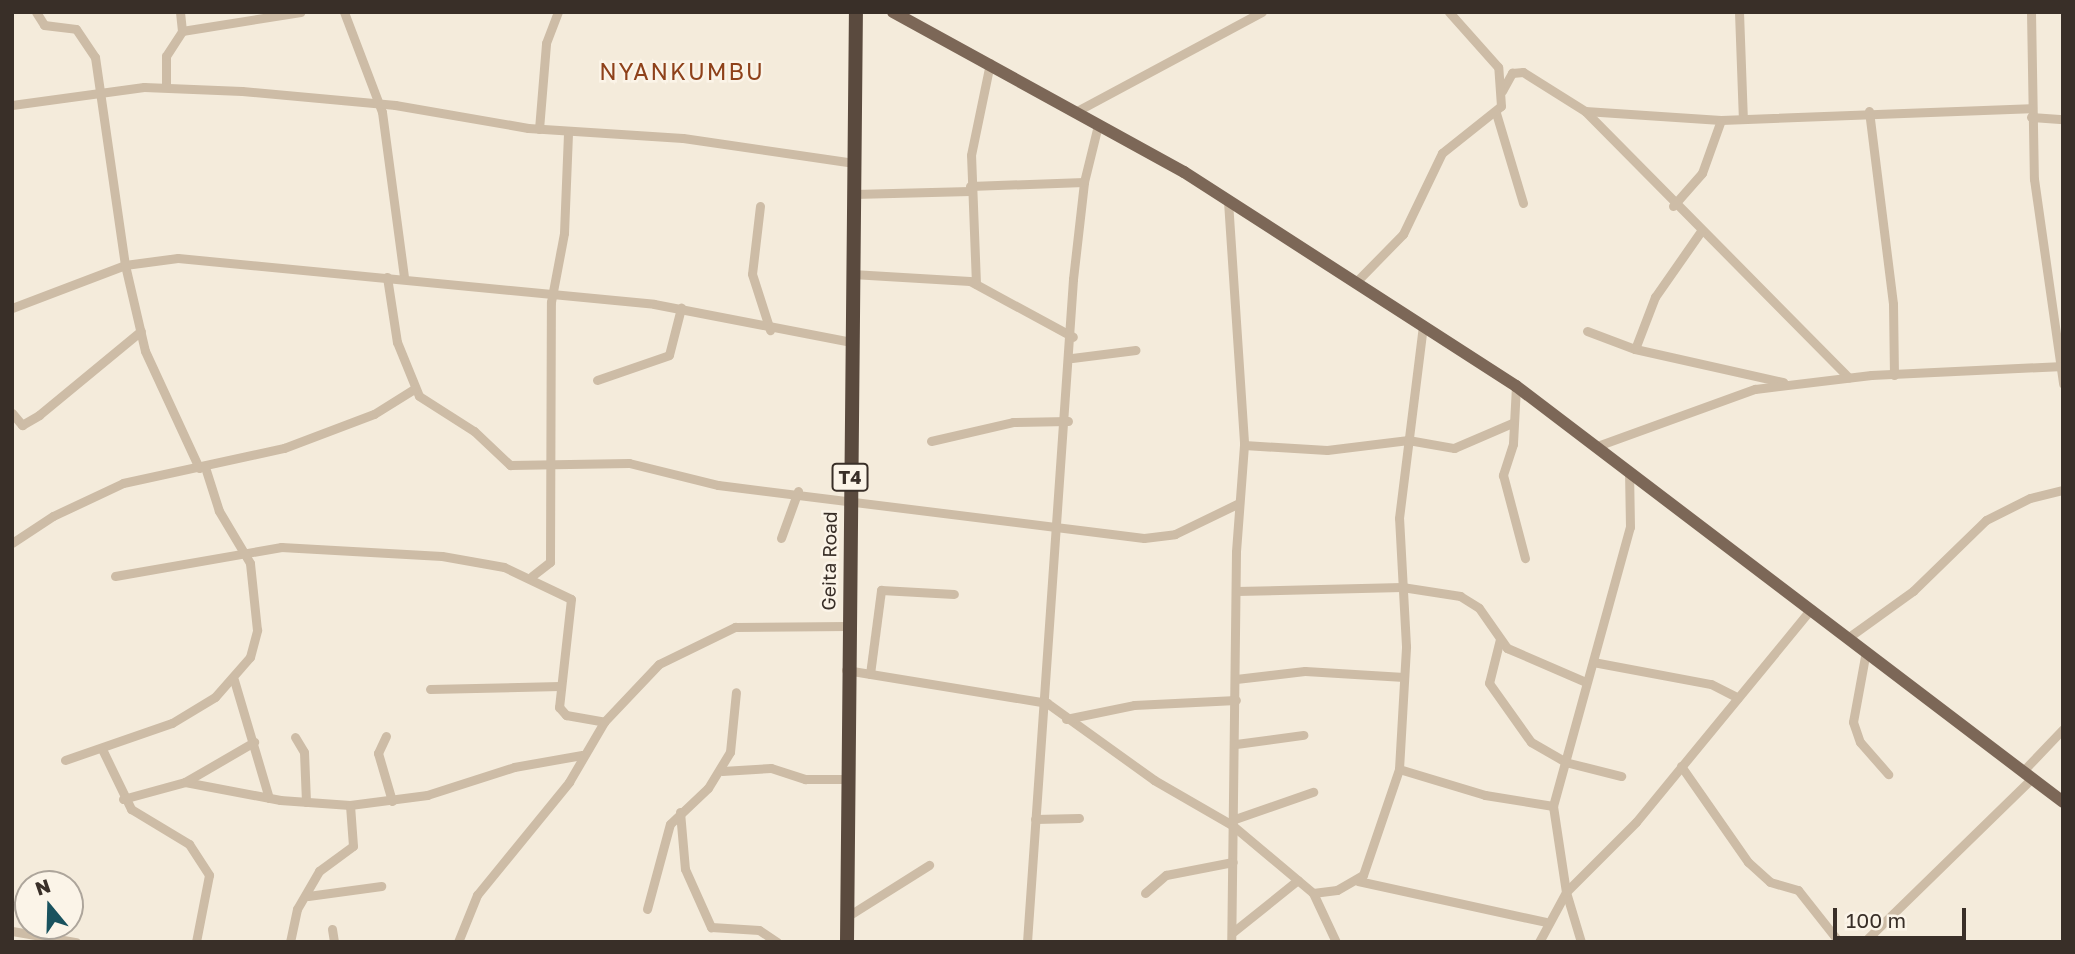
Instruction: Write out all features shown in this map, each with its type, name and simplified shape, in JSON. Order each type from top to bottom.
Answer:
[{"type":"highway","name":"Geita Road","points":[[848,942],[846,670],[856,12]]},
{"type":"main road","points":[[893,12],[1077,111],[1228,201],[1357,281],[1516,386],[1600,445],[1629,472],[2063,802]]},
{"type":"street","points":[[36,12],[44,25],[71,26],[85,38],[101,97],[124,265],[150,370],[202,468],[219,511],[247,553],[257,631],[234,680],[172,723],[65,760]]},
{"type":"street","points":[[166,87],[166,56],[182,32],[180,12]]},
{"type":"street","points":[[182,32],[300,12]]},
{"type":"street","points":[[344,12],[379,103],[404,277]]},
{"type":"street","points":[[539,129],[546,43],[558,12]]},
{"type":"street","points":[[1077,111],[1262,12]]},
{"type":"street","points":[[1449,12],[1494,62],[1502,91]]},
{"type":"street","points":[[1740,12],[1743,120]]},
{"type":"street","points":[[2031,12],[2031,113],[2063,384]]},
{"type":"street","points":[[976,284],[970,188],[990,63]]},
{"type":"street","points":[[1523,203],[1496,113],[1502,91],[1512,73],[1523,72],[1585,110],[1673,206],[1702,231],[1849,378]]},
{"type":"street","points":[[12,105],[101,97],[166,87],[379,103],[539,129],[683,138],[854,163]]},
{"type":"street","points":[[1585,110],[1721,120],[1869,111],[2031,113],[2063,119]]},
{"type":"street","points":[[1869,111],[1893,304],[1894,374]]},
{"type":"street","points":[[1357,281],[1403,234],[1442,153],[1496,113]]},
{"type":"street","points":[[1673,206],[1702,173],[1721,120]]},
{"type":"street","points":[[1027,942],[1084,182],[1098,125]]},
{"type":"street","points":[[533,576],[549,565],[555,467],[552,293],[564,233],[568,132]]},
{"type":"street","points":[[853,194],[1084,182]]},
{"type":"street","points":[[1228,201],[1244,445],[1236,591],[1232,937]]},
{"type":"street","points":[[760,206],[752,274],[769,330]]},
{"type":"street","points":[[1635,349],[1655,297],[1702,231]]},
{"type":"street","points":[[12,308],[124,265],[178,258],[404,277],[681,307],[769,330],[851,342]]},
{"type":"street","points":[[852,274],[976,284],[1073,337]]},
{"type":"street","points":[[387,277],[397,342],[414,388],[510,465],[555,467],[603,460],[718,485],[798,491],[849,502],[1159,538],[1239,503]]},
{"type":"street","points":[[597,380],[669,355],[681,307]]},
{"type":"street","points":[[1358,881],[1399,769],[1404,677],[1399,518],[1423,324]]},
{"type":"street","points":[[12,413],[22,425],[39,415],[141,331]]},
{"type":"street","points":[[1587,331],[1635,349],[1791,383]]},
{"type":"street","points":[[1072,358],[1136,350]]},
{"type":"street","points":[[1600,445],[1692,407],[1791,383],[1894,374],[2061,367]]},
{"type":"street","points":[[1516,386],[1503,475],[1525,558]]},
{"type":"street","points":[[12,543],[41,522],[123,484],[202,468],[317,437],[387,408],[414,388]]},
{"type":"street","points":[[931,441],[1013,422],[1068,421]]},
{"type":"street","points":[[1244,445],[1326,450],[1408,440],[1454,448],[1512,423]]},
{"type":"street","points":[[1581,942],[1566,892],[1553,806],[1630,527],[1629,472]]},
{"type":"street","points":[[1849,638],[1913,591],[1986,520],[2030,498],[2063,490]]},
{"type":"street","points":[[781,538],[798,491]]},
{"type":"street","points":[[115,576],[281,547],[442,556],[533,576],[572,599],[559,707],[566,715],[604,722]]},
{"type":"street","points":[[1236,591],[1402,587],[1468,600],[1516,654],[1586,682]]},
{"type":"street","points":[[870,674],[881,590],[954,594]]},
{"type":"street","points":[[1539,942],[1546,922],[1566,892],[1620,840],[1811,609]]},
{"type":"street","points":[[458,942],[477,895],[569,782],[582,755],[604,722],[660,664],[712,635],[750,625],[848,626]]},
{"type":"street","points":[[1500,639],[1490,687],[1531,742],[1565,762],[1621,776]]},
{"type":"street","points":[[1866,651],[1853,722],[1860,742],[1888,774]]},
{"type":"street","points":[[1593,662],[1711,684],[1738,698]]},
{"type":"street","points":[[846,670],[1047,703],[1066,719],[1232,823],[1313,893],[1336,942]]},
{"type":"street","points":[[1236,679],[1305,671],[1404,677]]},
{"type":"street","points":[[234,680],[269,798]]},
{"type":"street","points":[[430,689],[560,685]]},
{"type":"street","points":[[646,909],[665,835],[680,813],[722,771],[736,692]]},
{"type":"street","points":[[1066,719],[1134,705],[1236,700]]},
{"type":"street","points":[[1864,942],[2028,775],[2063,729]]},
{"type":"street","points":[[1236,744],[1303,735]]},
{"type":"street","points":[[386,736],[378,753],[392,801]]},
{"type":"street","points":[[295,737],[304,752],[306,802]]},
{"type":"street","points":[[123,799],[185,782],[254,742]]},
{"type":"street","points":[[102,749],[123,799],[189,844],[204,866],[210,886],[198,906],[196,942]]},
{"type":"street","points":[[185,782],[269,798],[350,804],[392,801],[582,755]]},
{"type":"street","points":[[1681,766],[1748,862],[1770,882],[1798,890],[1839,942]]},
{"type":"street","points":[[722,771],[771,768],[805,779],[847,779]]},
{"type":"street","points":[[1399,769],[1485,795],[1553,806]]},
{"type":"street","points":[[1232,823],[1313,792]]},
{"type":"street","points":[[290,942],[306,897],[319,872],[349,853],[350,804]]},
{"type":"street","points":[[680,813],[685,869],[711,927],[759,930],[777,942]]},
{"type":"street","points":[[1035,819],[1079,818]]},
{"type":"street","points":[[1145,893],[1166,875],[1233,862]]},
{"type":"street","points":[[848,916],[929,865]]},
{"type":"street","points":[[1232,937],[1298,880]]},
{"type":"street","points":[[1313,893],[1358,881],[1546,922]]},
{"type":"street","points":[[306,897],[380,886]]},
{"type":"street","points":[[332,929],[334,942]]},
{"type":"street","points":[[12,931],[76,942]]},
{"type":"district","name":"NYANKUMBU","points":[[682,71]]}]
